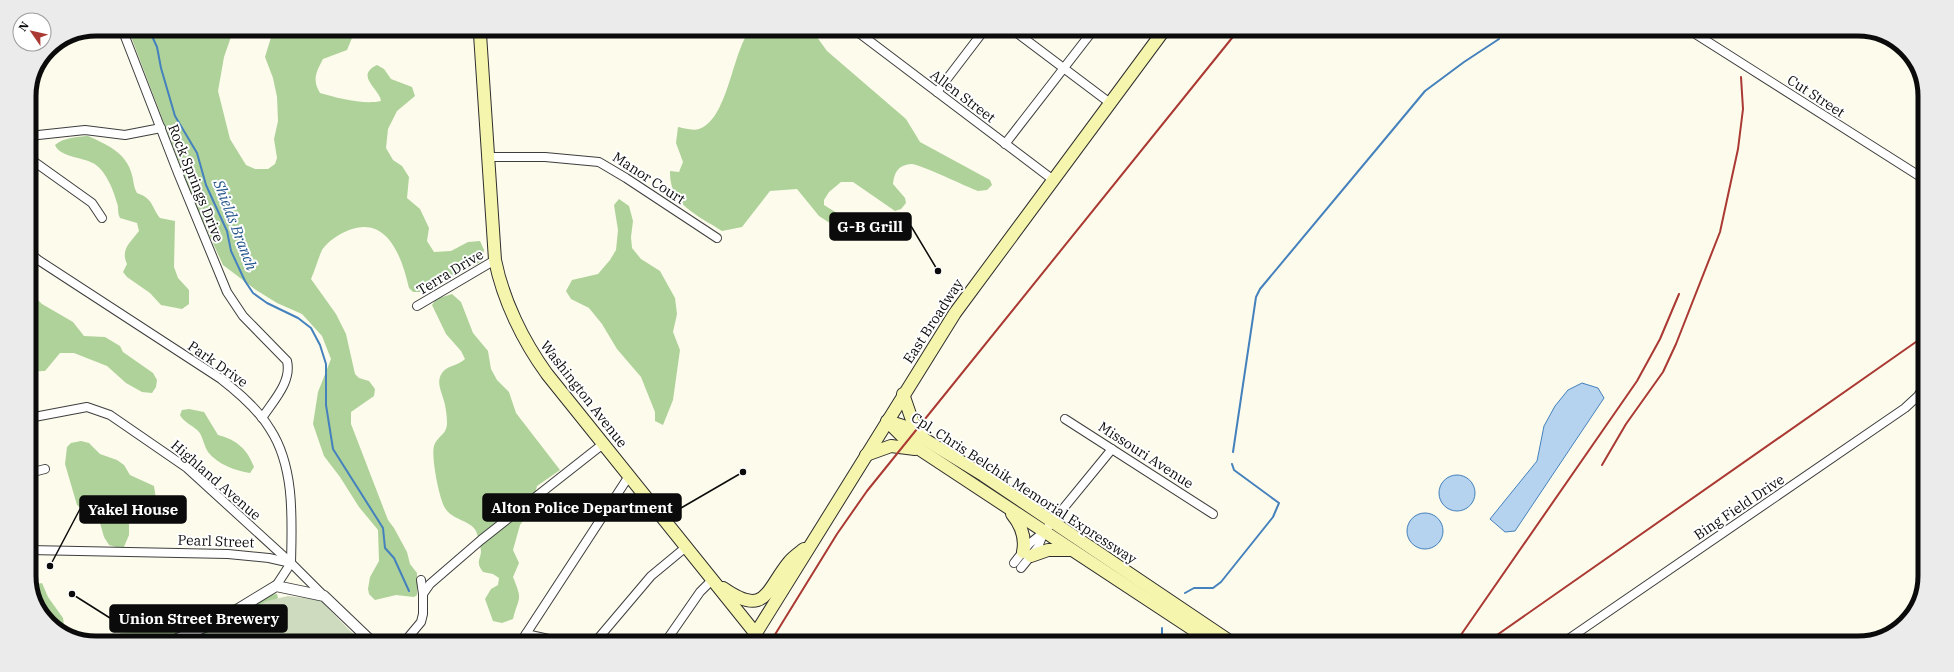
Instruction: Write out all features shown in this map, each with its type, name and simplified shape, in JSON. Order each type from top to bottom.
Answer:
[{"type":"main road","name":"Washington Avenue","points":[[480,36],[495,260],[504,291],[526,340],[536,359],[712,580],[753,636]]},
{"type":"main road","name":"East Broadway","points":[[755,636],[903,394],[955,312],[1052,179],[1160,36]]},
{"type":"main road","points":[[866,455],[891,446],[924,445],[913,423],[903,394]]},
{"type":"main road","name":"Cpl. Chris Belchik Memorial Expressway","points":[[887,421],[901,435],[924,445],[1052,522],[1222,636]]},
{"type":"main road","name":"Cpl. Chris Belchik Memorial Expressway","points":[[924,445],[1009,510],[1203,636]]},
{"type":"main road","points":[[1009,510],[1021,530],[1027,554],[1048,550],[1071,550]]},
{"type":"main road","points":[[712,580],[741,599],[756,600],[772,589],[790,561],[814,540]]},
{"type":"street","name":"Rock Springs Drive","points":[[125,36],[227,292],[243,316],[285,357],[289,368],[286,382],[262,418]]},
{"type":"street","name":"Allen Street","points":[[863,36],[1052,179]]},
{"type":"street","points":[[937,92],[980,36]]},
{"type":"street","points":[[1021,36],[1110,103]]},
{"type":"street","points":[[1005,144],[1089,36]]},
{"type":"street","name":"Cut Street","points":[[1699,36],[1918,175]]},
{"type":"street","points":[[36,135],[85,130],[125,135],[161,128]]},
{"type":"street","name":"Manor Court","points":[[489,157],[545,157],[599,162],[717,238]]},
{"type":"street","points":[[36,163],[92,202],[102,218]]},
{"type":"street","name":"Park Drive","points":[[36,259],[221,379],[240,395],[262,418],[271,429],[278,443],[287,474],[291,563]]},
{"type":"street","name":"Terra Drive","points":[[417,306],[495,260]]},
{"type":"street","name":"Bing Field Drive","points":[[1573,636],[1905,408],[1918,394]]},
{"type":"street","name":"Highland Avenue","points":[[36,417],[87,407],[110,415],[187,468],[291,563]]},
{"type":"street","name":"Missouri Avenue","points":[[1064,419],[1213,514]]},
{"type":"street","points":[[423,594],[430,584],[481,540],[603,444]]},
{"type":"street","points":[[1018,566],[1112,449]]},
{"type":"street","points":[[36,471],[45,469]]},
{"type":"street","points":[[525,636],[629,476]]},
{"type":"street","points":[[599,636],[651,576],[686,548]]},
{"type":"street","name":"Pearl Street","points":[[36,550],[228,554],[269,558],[291,563]]},
{"type":"street","points":[[184,636],[222,619],[276,586],[291,563],[366,636]]},
{"type":"street","points":[[409,636],[421,622],[424,614],[421,580]]},
{"type":"street","points":[[669,636],[700,592],[712,580]]},
{"type":"street","points":[[276,586],[324,596]]},
{"type":"green space","points":[[131,36],[231,36],[224,57],[218,91],[230,139],[246,165],[255,169],[268,169],[275,164],[277,158],[274,139],[278,121],[277,97],[273,78],[265,57],[271,36],[360,36],[352,38],[347,50],[323,59],[316,76],[316,84],[320,93],[359,102],[381,101],[380,96],[368,78],[368,74],[371,69],[377,65],[384,69],[391,79],[412,87],[415,96],[397,111],[388,129],[386,148],[393,160],[402,166],[409,177],[407,198],[420,209],[429,228],[427,241],[434,252],[451,251],[468,242],[480,241],[484,250],[482,261],[426,292],[413,292],[409,288],[402,264],[391,242],[383,234],[374,229],[362,227],[349,230],[334,238],[327,244],[322,250],[311,279],[336,314],[346,334],[355,374],[359,378],[369,381],[375,389],[374,396],[351,412],[351,424],[388,520],[407,552],[410,564],[417,573],[417,595],[414,597],[396,595],[375,600],[369,594],[368,589],[370,577],[379,561],[378,530],[359,507],[340,477],[324,456],[313,424],[318,392],[331,359],[322,336],[302,314],[277,303],[256,290],[223,265],[194,202]]},
{"type":"green space","points":[[746,36],[816,36],[827,51],[906,119],[920,142],[990,180],[992,185],[987,190],[978,191],[923,167],[911,164],[900,168],[894,176],[893,184],[905,198],[906,203],[901,209],[895,211],[853,182],[841,182],[829,192],[824,200],[824,205],[864,230],[864,234],[861,239],[856,240],[819,216],[797,189],[770,191],[742,227],[722,231],[695,214],[680,201],[674,192],[671,183],[670,171],[679,172],[683,162],[676,143],[678,127],[697,130],[708,123],[716,113],[723,101],[742,43]]},
{"type":"green space","points":[[88,136],[109,146],[121,155],[129,167],[137,193],[142,195],[152,204],[160,218],[175,221],[174,267],[178,278],[189,290],[189,304],[182,309],[161,305],[150,293],[127,277],[123,272],[127,264],[125,254],[127,246],[139,231],[137,223],[120,218],[118,205],[112,188],[100,168],[92,162],[62,152],[55,145],[67,139]]},
{"type":"green space","points":[[619,199],[629,206],[633,221],[631,237],[632,248],[641,259],[660,271],[675,298],[677,314],[673,332],[680,350],[673,400],[663,425],[655,421],[655,412],[641,377],[617,349],[602,324],[589,308],[571,299],[566,291],[572,280],[598,274],[616,250],[618,230],[614,205]]},
{"type":"green space","points":[[452,294],[461,302],[473,333],[488,351],[491,369],[497,380],[509,392],[516,413],[560,470],[537,486],[531,510],[520,525],[513,550],[519,563],[513,577],[519,598],[513,619],[502,623],[493,621],[485,599],[491,589],[498,585],[499,578],[493,574],[483,572],[479,565],[481,554],[477,533],[470,524],[452,515],[445,508],[440,496],[436,477],[433,451],[434,446],[447,427],[445,405],[439,381],[444,370],[465,359],[461,351],[446,334],[432,305],[436,299]]},
{"type":"green space","points":[[36,298],[42,304],[73,322],[84,336],[105,337],[120,346],[123,352],[153,373],[157,380],[156,387],[152,393],[142,392],[126,383],[107,366],[74,353],[60,353],[45,371],[36,370]]},
{"type":"green space","points":[[189,409],[204,412],[218,435],[231,440],[245,450],[254,467],[250,473],[239,471],[227,466],[216,460],[208,452],[199,432],[180,415],[182,410]]},
{"type":"green space","points":[[81,441],[89,443],[100,454],[117,460],[124,465],[130,475],[154,486],[156,499],[137,506],[129,513],[129,535],[123,549],[109,545],[104,537],[100,523],[77,505],[65,464],[67,447],[71,443]]},
{"type":"green space","points":[[42,583],[48,597],[63,618],[64,627],[48,613],[39,595],[36,584]]},
{"type":"green space","points":[[277,594],[278,598],[228,636],[116,636],[121,633],[157,630],[169,620],[211,614],[253,596]]},
{"type":"green space","points":[[288,596],[320,600],[355,636],[202,636],[267,601]]},
{"type":"water","points":[[1582,383],[1598,388],[1604,398],[1515,531],[1505,532],[1490,519],[1537,461],[1544,426],[1555,406],[1568,390]]},
{"type":"water","points":[[1457,475],[1467,478],[1472,483],[1475,493],[1472,503],[1467,508],[1457,511],[1447,508],[1442,503],[1439,493],[1442,483],[1447,478]]},
{"type":"water","points":[[1425,513],[1435,516],[1440,521],[1443,531],[1440,541],[1435,546],[1425,549],[1415,546],[1410,541],[1407,531],[1410,521],[1415,516]]},
{"type":"waterway","name":"Shields Branch","points":[[152,36],[157,47],[161,68],[175,116],[197,153],[206,185],[227,231],[231,251],[245,281],[253,293],[267,303],[298,318],[311,328],[320,345],[326,364],[326,405],[333,449],[383,528],[385,548],[394,558],[409,591]]},
{"type":"waterway","points":[[1233,452],[1256,297],[1260,289],[1425,91],[1464,62],[1499,39]]},
{"type":"waterway","points":[[1185,593],[1194,588],[1213,588],[1221,582],[1273,517],[1279,503],[1234,470],[1232,464]]},
{"type":"waterway","points":[[1162,628],[1163,636]]},
{"type":"railway","points":[[774,636],[837,534],[867,491],[1234,36]]},
{"type":"railway","points":[[1602,465],[1626,424],[1663,372],[1676,344],[1720,232],[1738,149],[1743,109],[1741,77]]},
{"type":"railway","points":[[1460,636],[1637,381],[1660,339],[1679,294]]},
{"type":"railway","points":[[1496,636],[1918,340]]},
{"type":"place","name":"G-B Grill","points":[[938,271]]},
{"type":"place","name":"Alton Police Department","points":[[743,472]]},
{"type":"place","name":"Yakel House","points":[[50,566]]},
{"type":"place","name":"Union Street Brewery","points":[[72,594]]}]
